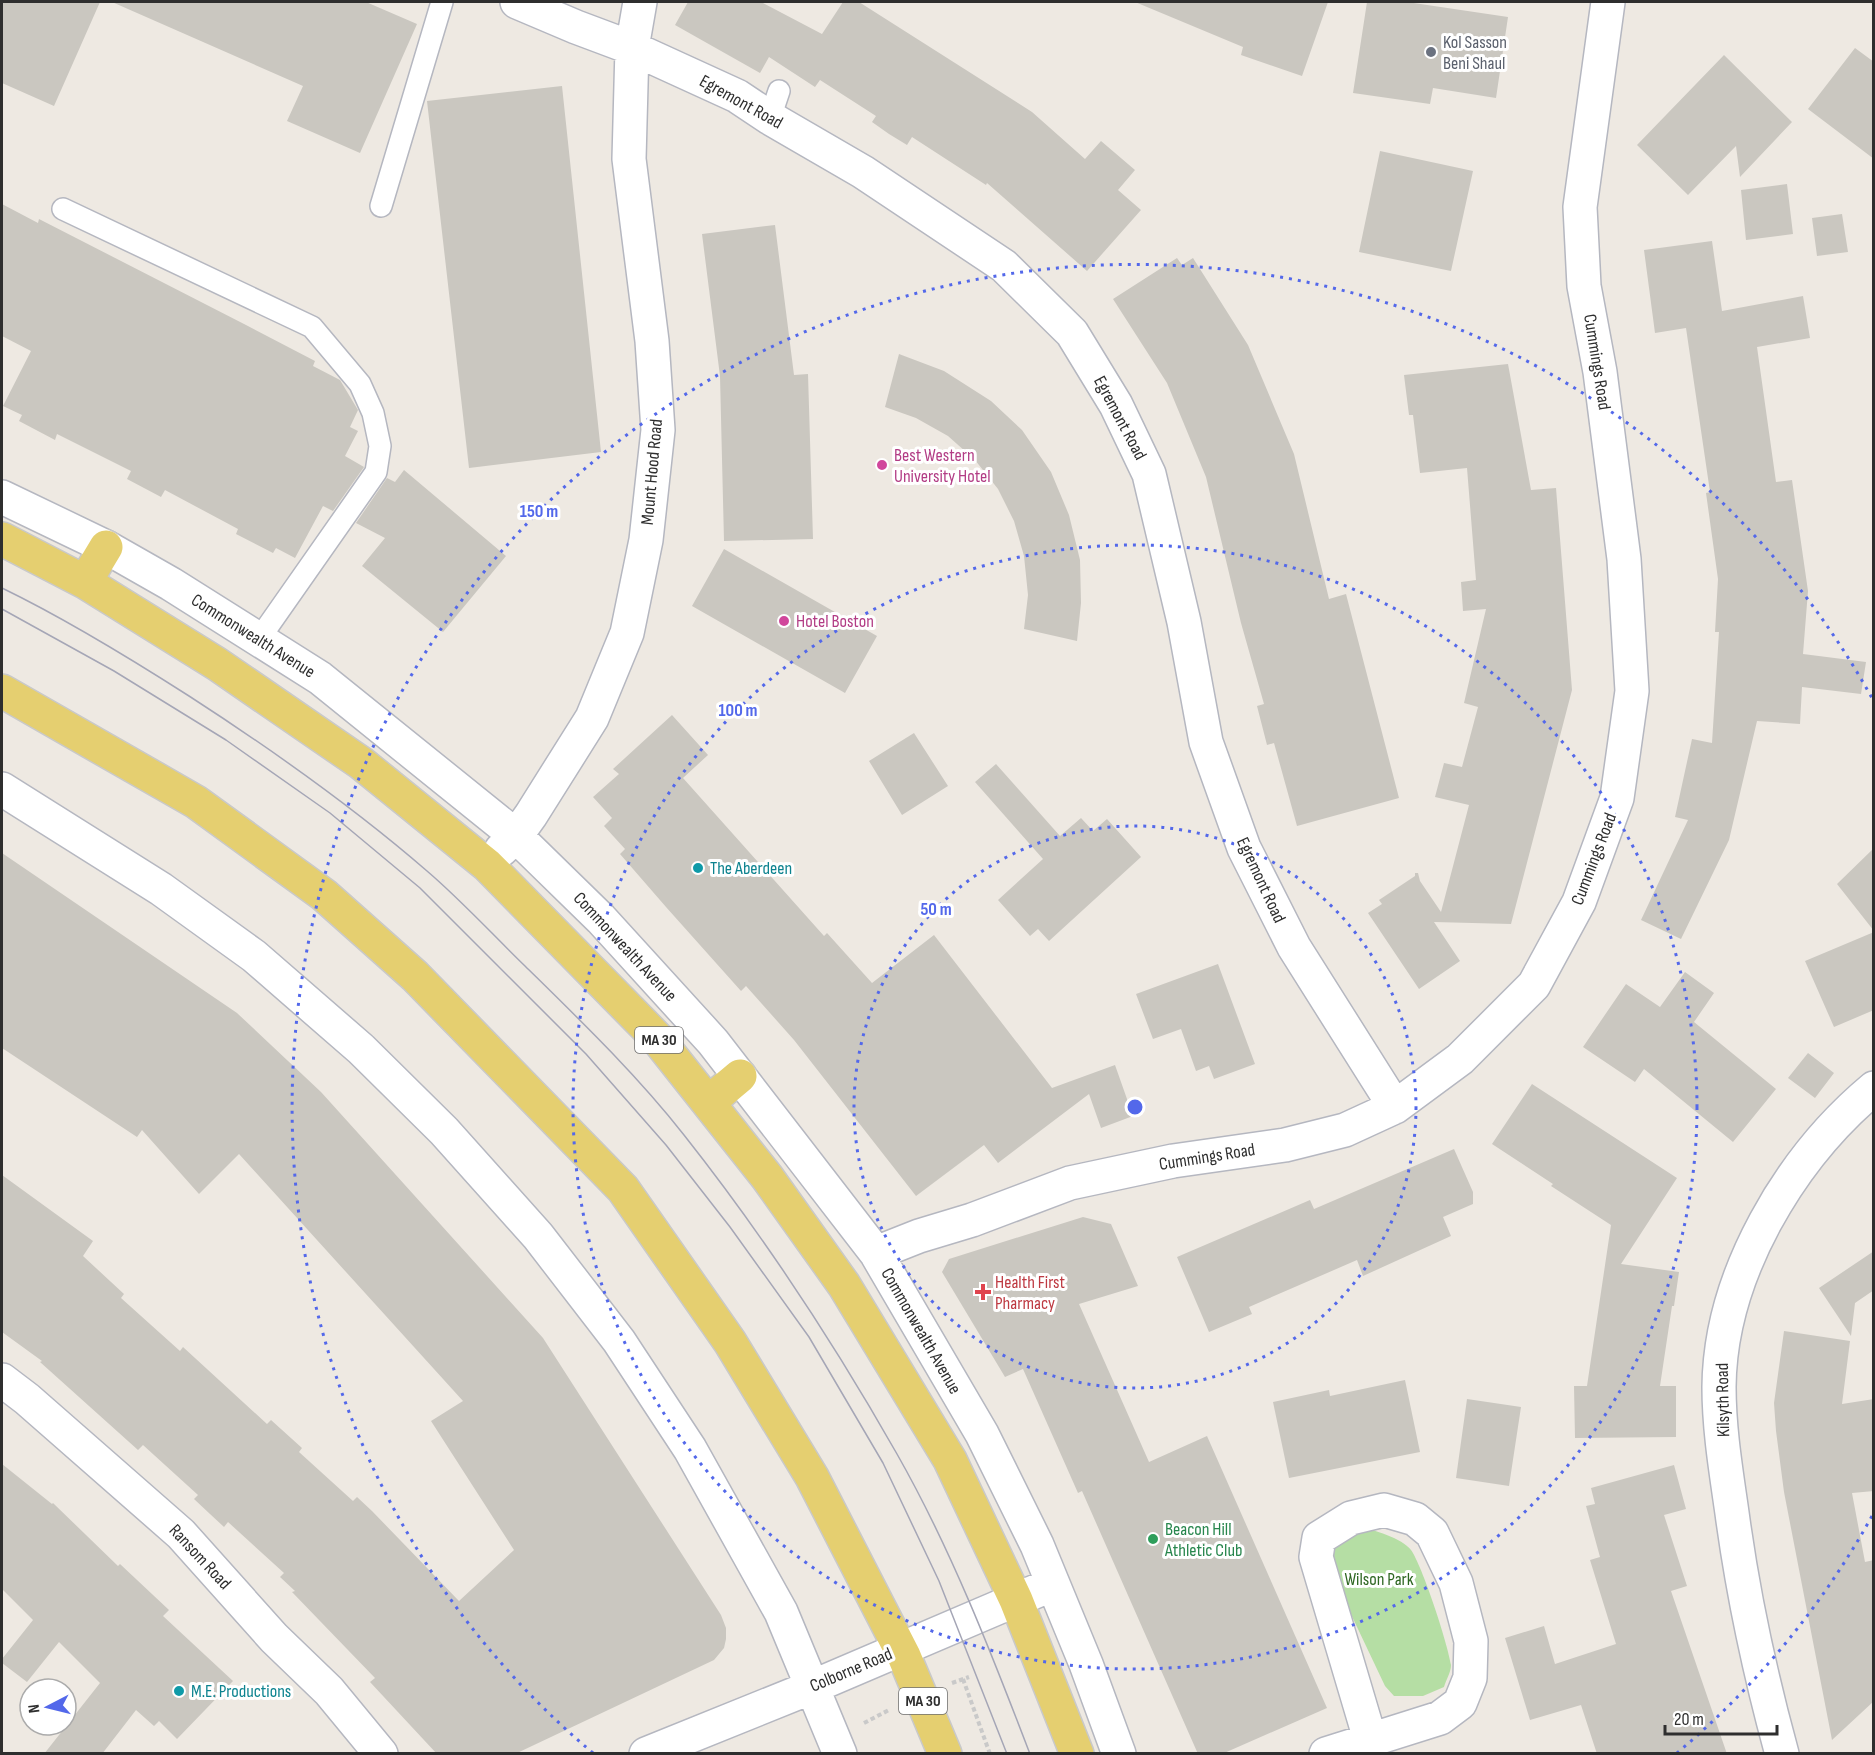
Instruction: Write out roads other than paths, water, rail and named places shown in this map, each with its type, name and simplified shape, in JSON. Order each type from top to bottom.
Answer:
[{"type":"main road","name":"MA 30","points":[[2,539],[84,582],[217,664],[361,763],[487,865],[656,1037],[767,1177],[844,1285],[950,1460],[1016,1600],[1077,1754]]},
{"type":"main road","points":[[84,582],[106,547]]},
{"type":"main road","name":"MA 30","points":[[2,691],[196,802],[324,895],[415,976],[623,1189],[730,1342],[812,1477],[900,1649],[945,1754]]},
{"type":"main road","points":[[709,1102],[740,1076]]},
{"type":"street","name":"Egremont Road","points":[[517,2],[632,48],[737,96],[774,104],[862,172],[1004,266],[1066,313],[1072,333],[1116,405],[1149,474],[1184,621],[1206,742],[1244,848],[1294,947],[1395,1107]]},
{"type":"street","name":"Mount Hood Road","points":[[487,865],[516,836],[592,718],[627,633],[646,540],[658,430],[652,341],[629,159],[632,48],[640,2]]},
{"type":"street","name":"Cummings Road","points":[[876,1253],[1070,1183],[1173,1161],[1284,1145],[1345,1130],[1395,1107],[1460,1059],[1534,985],[1579,902],[1617,798],[1632,691],[1624,559],[1600,372],[1584,286],[1580,207],[1608,2]]},
{"type":"street","name":"Commonwealth Avenue","points":[[2,497],[106,547],[171,584],[320,678],[516,836],[601,919],[713,1042],[876,1253],[982,1434],[1037,1545],[1086,1664],[1119,1754]]},
{"type":"street","points":[[2,789],[161,889],[254,956],[361,1049],[459,1149],[551,1253],[619,1341],[690,1449],[781,1612],[812,1687],[847,1741]]},
{"type":"street","name":"Kilsyth Road","points":[[1782,1754],[1750,1631],[1739,1569],[1721,1432],[1719,1385],[1724,1340],[1735,1294],[1751,1249],[1772,1209],[1798,1167],[1828,1132],[1874,1088]]},
{"type":"street","name":"Ransom Road","points":[[2,1380],[27,1399],[181,1534],[274,1638],[329,1690],[381,1754]]},
{"type":"street","points":[[1326,1754],[1440,1718],[1460,1703],[1470,1678],[1471,1641],[1456,1582],[1432,1533],[1415,1519],[1384,1510],[1351,1518],[1319,1538],[1316,1557],[1373,1738]]},
{"type":"street","name":"Colborne Road","points":[[646,1754],[812,1687],[1053,1584]]},
{"type":"lane","points":[[381,206],[442,2]]},
{"type":"lane","points":[[63,209],[312,327],[360,384],[372,413],[380,446],[376,471],[259,639]]},
{"type":"tram line","points":[[2,588],[97,639],[189,696],[281,758],[370,824],[452,894],[587,1027],[647,1090],[684,1135],[770,1251],[823,1331],[897,1454],[953,1564],[1030,1754]]},
{"type":"tram line","points":[[2,609],[114,671],[226,740],[330,813],[420,888],[586,1054],[666,1145],[730,1227],[809,1337],[883,1463],[939,1581],[1007,1754]]},
{"type":"place","name":"Kol Sasson Beni Shaul","points":[[1431,52]]},
{"type":"place","name":"Best Western University Hotel","points":[[882,465]]},
{"type":"place","name":"Hotel Boston","points":[[784,621]]},
{"type":"place","name":"The Aberdeen","points":[[698,868]]},
{"type":"place","name":"Health First Pharmacy","points":[[983,1292]]},
{"type":"place","name":"Beacon Hill Athletic Club","points":[[1153,1539]]},
{"type":"place","name":"M.E. Productions","points":[[179,1691]]},
{"type":"park label","name":"Wilson Park","points":[[1379,1579]]}]
